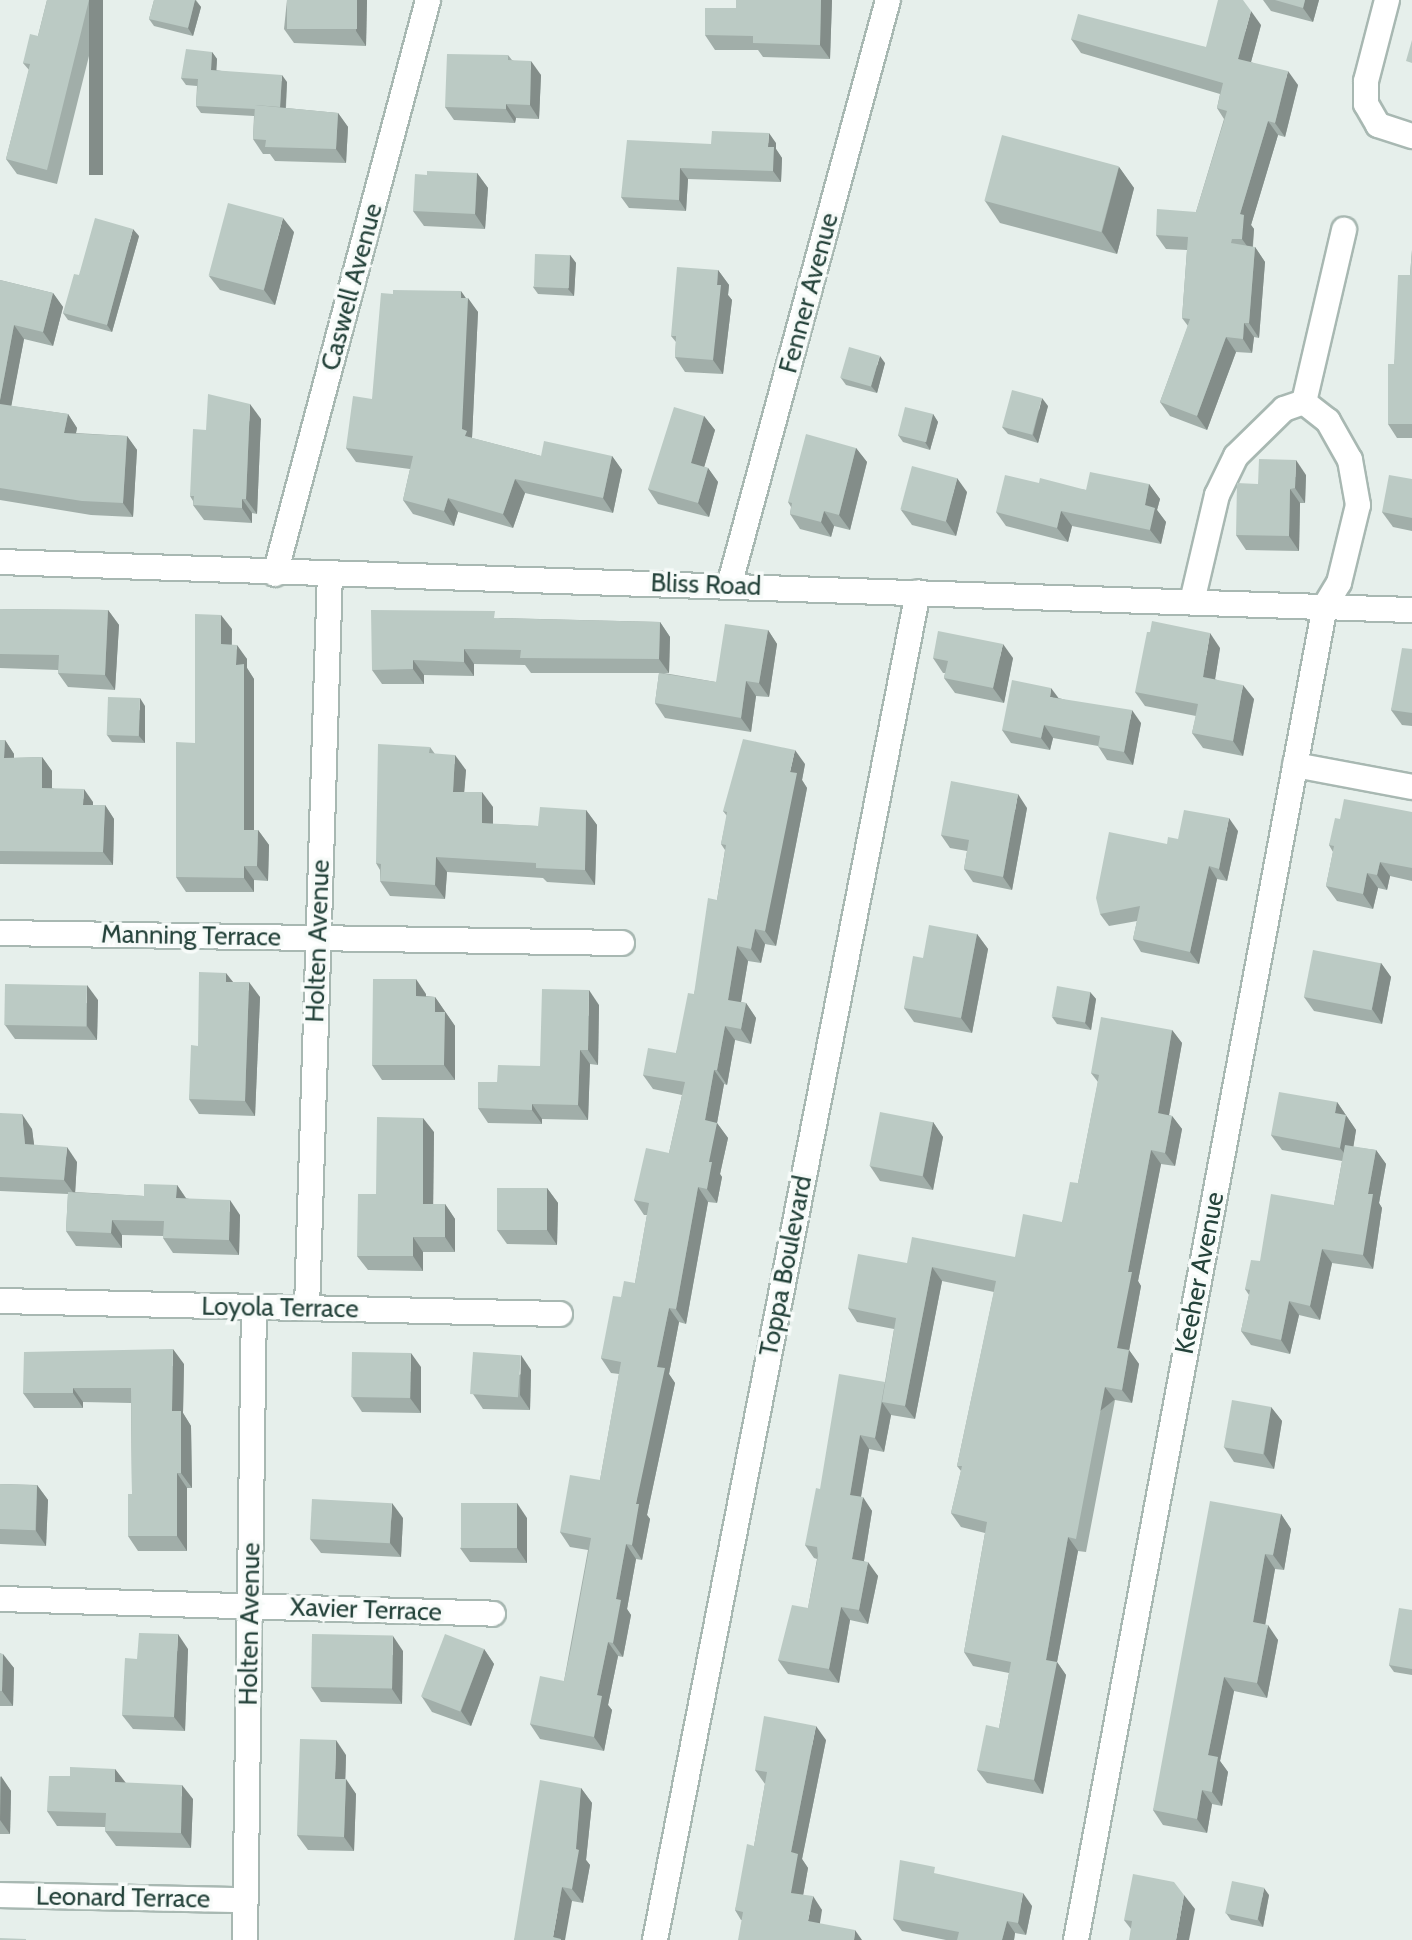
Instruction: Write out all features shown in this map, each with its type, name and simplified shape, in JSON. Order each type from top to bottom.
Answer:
[{"type":"street","name":"Caswell Avenue","points":[[275,574],[428,0]]},
{"type":"street","name":"Fenner Avenue","points":[[729,586],[888,0]]},
{"type":"street","points":[[1387,0],[1366,81],[1366,104],[1378,125],[1412,136]]},
{"type":"street","points":[[1192,602],[1217,495],[1236,456],[1284,409],[1304,402],[1344,230]]},
{"type":"street","name":"Keeher Avenue","points":[[1076,1940],[1325,606],[1339,583],[1358,493],[1350,460],[1328,421],[1304,402]]},
{"type":"street","name":"Bliss Road","points":[[0,562],[275,574],[1412,610]]},
{"type":"street","name":"Holten Avenue","points":[[307,1308],[330,574]]},
{"type":"street","name":"Toppa Boulevard","points":[[655,1940],[918,592]]},
{"type":"street","points":[[1295,765],[1412,787]]},
{"type":"street","name":"Manning Terrace","points":[[0,933],[622,943]]},
{"type":"street","name":"Loyola Terrace","points":[[0,1301],[560,1314]]},
{"type":"street","name":"Holten Avenue","points":[[245,1940],[254,1307]]},
{"type":"street","name":"Xavier Terrace","points":[[0,1599],[493,1614]]},
{"type":"street","name":"Leonard Terrace","points":[[0,1895],[245,1900]]},
{"type":"building","points":[[47,0],[89,0],[47,170],[6,159],[30,64],[23,63],[30,34],[38,36]]},
{"type":"building","points":[[154,0],[195,0],[188,28],[149,19]]},
{"type":"building","points":[[287,0],[357,0],[357,29],[287,29]]},
{"type":"building","points":[[736,0],[821,0],[820,45],[753,43],[753,36],[705,35],[705,8],[736,8]]},
{"type":"building","points":[[1218,0],[1243,0],[1251,11],[1238,59],[1288,71],[1275,123],[1268,121],[1240,214],[1244,215],[1242,239],[1232,239],[1231,243],[1255,247],[1249,323],[1244,323],[1243,339],[1226,337],[1197,416],[1160,402],[1190,319],[1182,318],[1188,237],[1156,235],[1157,209],[1196,212],[1227,111],[1217,108],[1223,83],[1071,39],[1078,14],[1206,47]]},
{"type":"building","points":[[1275,0],[1305,0],[1303,8]]},
{"type":"building","points":[[1412,40],[1412,63],[1406,61]]},
{"type":"building","points":[[186,49],[212,52],[211,70],[282,75],[280,107],[196,106],[198,79],[181,78]]},
{"type":"building","points":[[447,54],[508,55],[508,60],[531,61],[530,105],[506,104],[506,109],[445,107]]},
{"type":"building","points":[[255,105],[338,113],[336,149],[265,147],[266,140],[253,139]]},
{"type":"building","points":[[712,131],[769,133],[768,147],[774,147],[773,171],[680,168],[679,200],[621,197],[627,140],[711,144]]},
{"type":"building","points":[[1002,135],[1119,166],[1101,232],[984,201]]},
{"type":"building","points":[[427,171],[477,173],[475,214],[413,211],[415,174],[427,175]]},
{"type":"building","points":[[228,203],[283,218],[264,290],[209,275]]},
{"type":"building","points":[[95,218],[133,229],[107,325],[63,313],[74,274],[79,275]]},
{"type":"building","points":[[1412,250],[1412,424],[1388,424],[1388,364],[1394,364],[1398,275],[1410,275]]},
{"type":"building","points":[[535,254],[570,255],[569,288],[534,287]]},
{"type":"building","points":[[677,267],[718,270],[717,285],[721,285],[713,360],[675,357],[676,336],[671,336]]},
{"type":"building","points":[[0,280],[53,293],[43,332],[14,325],[0,400]]},
{"type":"building","points":[[393,290],[461,291],[461,298],[468,298],[462,429],[467,431],[465,436],[541,456],[544,441],[612,456],[603,498],[515,479],[503,514],[448,498],[444,511],[403,500],[413,456],[346,448],[353,396],[372,399],[381,293],[393,294]]},
{"type":"building","points":[[849,347],[880,356],[871,387],[840,378]]},
{"type":"building","points":[[1012,390],[1042,398],[1032,435],[1002,427]]},
{"type":"building","points":[[208,394],[250,404],[246,499],[242,499],[242,508],[193,505],[194,496],[190,496],[193,429],[206,430]]},
{"type":"building","points":[[0,404],[68,414],[64,433],[127,436],[123,503],[82,501],[0,488]]},
{"type":"building","points":[[674,407],[704,416],[691,463],[708,468],[698,503],[648,489]]},
{"type":"building","points":[[905,407],[933,414],[926,442],[898,435]]},
{"type":"building","points":[[806,434],[856,448],[839,515],[824,511],[821,522],[790,514],[792,503],[788,502]]},
{"type":"building","points":[[1259,459],[1296,460],[1295,488],[1290,489],[1289,536],[1236,535],[1237,483],[1258,484]]},
{"type":"building","points":[[912,466],[957,478],[946,522],[900,509]]},
{"type":"building","points":[[1090,472],[1149,484],[1145,505],[1155,508],[1150,530],[1061,511],[1057,528],[996,512],[1005,475],[1039,483],[1040,478],[1086,490]]},
{"type":"building","points":[[1389,475],[1412,479],[1412,518],[1382,512]]},
{"type":"building","points":[[0,609],[108,610],[105,675],[58,673],[59,655],[0,654]]},
{"type":"building","points":[[371,610],[495,611],[494,618],[660,622],[659,659],[520,658],[521,650],[464,649],[464,662],[413,660],[413,669],[372,670]]},
{"type":"building","points":[[195,614],[221,615],[221,644],[237,645],[236,665],[244,664],[244,830],[258,830],[257,866],[244,866],[244,878],[176,877],[176,742],[195,743]]},
{"type":"building","points":[[1152,621],[1210,633],[1203,677],[1243,685],[1233,741],[1192,733],[1198,704],[1135,692]]},
{"type":"building","points":[[725,624],[768,630],[759,683],[746,681],[741,718],[655,703],[659,673],[716,682]]},
{"type":"building","points":[[938,631],[1003,644],[993,688],[944,678],[948,661],[933,658]]},
{"type":"building","points":[[1402,648],[1412,649],[1412,713],[1391,710]]},
{"type":"building","points":[[1012,680],[1051,688],[1050,697],[1132,710],[1124,752],[1098,747],[1100,736],[1044,725],[1041,738],[1002,730]]},
{"type":"building","points":[[108,697],[140,698],[139,736],[107,735]]},
{"type":"building","points":[[743,739],[795,750],[790,772],[797,773],[765,931],[755,929],[751,949],[737,946],[728,1000],[746,1003],[741,1029],[725,1026],[717,1070],[714,1070],[705,1120],[717,1123],[709,1162],[712,1162],[707,1189],[698,1187],[676,1309],[669,1308],[657,1367],[665,1368],[636,1504],[639,1504],[632,1545],[626,1544],[616,1599],[621,1600],[613,1643],[608,1642],[597,1695],[602,1696],[594,1737],[530,1724],[540,1676],[564,1681],[591,1538],[560,1532],[570,1475],[600,1480],[621,1362],[601,1358],[613,1296],[621,1297],[624,1281],[635,1283],[649,1203],[634,1200],[646,1148],[669,1153],[685,1082],[643,1075],[648,1048],[676,1053],[688,993],[694,994],[708,898],[717,900],[726,845],[721,844],[727,812],[723,811]]},
{"type":"building","points":[[0,740],[5,740],[4,758],[42,757],[42,788],[84,789],[83,805],[105,805],[103,852],[0,851]]},
{"type":"building","points":[[378,744],[430,747],[429,753],[455,755],[453,792],[482,792],[482,823],[538,826],[540,807],[586,810],[585,870],[536,868],[536,863],[436,857],[435,885],[380,881],[381,864],[376,863]]},
{"type":"building","points":[[951,781],[1018,794],[1003,877],[964,869],[969,840],[941,835]]},
{"type":"building","points":[[1344,799],[1412,812],[1412,868],[1380,862],[1377,875],[1367,873],[1363,894],[1326,886],[1334,846],[1329,845],[1335,818],[1340,819]]},
{"type":"building","points":[[1184,810],[1229,818],[1219,869],[1209,866],[1190,952],[1133,939],[1140,906],[1100,914],[1096,898],[1109,832],[1167,844],[1168,837],[1178,839]]},
{"type":"building","points":[[929,925],[977,934],[961,1018],[904,1008],[913,956],[923,958]]},
{"type":"building","points":[[1313,950],[1381,963],[1372,1010],[1304,997]]},
{"type":"building","points":[[199,972],[226,973],[226,982],[249,982],[245,1101],[189,1099],[191,1045],[198,1046]]},
{"type":"building","points":[[373,979],[416,979],[416,996],[435,997],[435,1012],[445,1012],[444,1065],[372,1065]]},
{"type":"building","points":[[5,984],[87,985],[86,1026],[4,1025]]},
{"type":"building","points":[[1057,986],[1090,992],[1085,1022],[1052,1017]]},
{"type":"building","points":[[542,989],[589,990],[588,1050],[580,1050],[578,1105],[532,1104],[532,1110],[478,1108],[478,1082],[497,1082],[498,1065],[540,1066]]},
{"type":"building","points":[[1101,1017],[1172,1030],[1158,1113],[1172,1116],[1165,1153],[1151,1150],[1128,1272],[1132,1272],[1117,1348],[1129,1350],[1122,1390],[1105,1387],[1076,1539],[1068,1537],[1046,1660],[1057,1662],[1034,1780],[977,1770],[986,1725],[999,1728],[1011,1662],[964,1652],[987,1522],[951,1513],[962,1466],[957,1466],[996,1281],[932,1267],[905,1406],[882,1402],[896,1318],[848,1308],[858,1254],[907,1263],[912,1237],[1015,1257],[1023,1214],[1062,1222],[1070,1182],[1078,1183],[1099,1075],[1091,1073]]},
{"type":"building","points":[[1279,1092],[1337,1102],[1335,1113],[1346,1115],[1340,1148],[1271,1135]]},
{"type":"building","points":[[880,1112],[933,1122],[923,1176],[870,1166]]},
{"type":"building","points":[[0,1113],[22,1114],[25,1144],[67,1147],[64,1180],[0,1177]]},
{"type":"building","points":[[377,1117],[423,1118],[423,1204],[445,1204],[445,1237],[413,1237],[413,1256],[357,1256],[358,1194],[376,1194]]},
{"type":"building","points":[[1345,1145],[1376,1150],[1368,1194],[1373,1194],[1363,1255],[1322,1249],[1310,1306],[1289,1301],[1281,1340],[1241,1331],[1250,1290],[1245,1289],[1251,1260],[1260,1261],[1271,1194],[1334,1205]]},
{"type":"building","points":[[144,1184],[177,1185],[176,1198],[230,1200],[229,1240],[163,1238],[164,1221],[112,1220],[111,1233],[66,1231],[68,1192],[144,1196]]},
{"type":"building","points":[[497,1188],[547,1188],[547,1230],[497,1230]]},
{"type":"building","points":[[173,1349],[172,1411],[181,1411],[177,1536],[128,1536],[128,1494],[132,1494],[131,1388],[73,1388],[73,1393],[23,1393],[24,1352]]},
{"type":"building","points":[[352,1352],[411,1353],[410,1398],[351,1397]]},
{"type":"building","points":[[473,1352],[521,1355],[518,1397],[470,1394]]},
{"type":"building","points":[[839,1374],[885,1382],[875,1438],[860,1435],[850,1495],[863,1497],[852,1559],[868,1562],[859,1610],[841,1607],[829,1669],[778,1660],[792,1605],[808,1608],[818,1556],[817,1547],[805,1545],[816,1488],[820,1489]]},
{"type":"building","points":[[1232,1400],[1271,1407],[1263,1454],[1224,1447]]},
{"type":"building","points":[[0,1484],[37,1485],[35,1530],[0,1529]]},
{"type":"building","points":[[312,1499],[392,1503],[390,1543],[310,1539]]},
{"type":"building","points":[[1210,1501],[1281,1514],[1273,1555],[1265,1554],[1253,1622],[1268,1625],[1257,1683],[1224,1677],[1208,1755],[1218,1757],[1212,1792],[1202,1790],[1197,1819],[1153,1810]]},
{"type":"building","points":[[461,1503],[517,1503],[517,1548],[461,1548]]},
{"type":"building","points":[[1399,1608],[1412,1610],[1412,1669],[1389,1665]]},
{"type":"building","points":[[139,1633],[178,1634],[174,1717],[122,1715],[125,1658],[137,1659]]},
{"type":"building","points":[[312,1634],[393,1635],[392,1688],[311,1687]]},
{"type":"building","points":[[445,1634],[484,1649],[460,1712],[421,1697]]},
{"type":"building","points":[[0,1653],[3,1654],[2,1691],[0,1691]]},
{"type":"building","points":[[764,1716],[816,1726],[791,1852],[798,1854],[791,1893],[813,1896],[808,1921],[855,1930],[854,1940],[738,1940],[743,1912],[735,1910],[747,1844],[754,1846],[767,1772],[755,1770]]},
{"type":"building","points":[[300,1739],[336,1740],[335,1779],[346,1779],[344,1837],[297,1835]]},
{"type":"building","points":[[70,1767],[115,1769],[115,1782],[182,1785],[181,1833],[105,1831],[106,1813],[47,1811],[49,1776],[70,1776]]},
{"type":"building","points":[[540,1780],[581,1788],[576,1849],[579,1850],[572,1889],[562,1887],[553,1937],[561,1940],[514,1940]]},
{"type":"building","points":[[900,1860],[935,1867],[934,1873],[1023,1893],[1018,1923],[1007,1921],[1002,1940],[957,1940],[959,1932],[893,1919]]},
{"type":"building","points":[[1133,1874],[1174,1882],[1184,1895],[1176,1940],[1129,1940],[1132,1921],[1124,1920]]},
{"type":"building","points":[[1232,1881],[1264,1888],[1257,1920],[1225,1913]]}]
